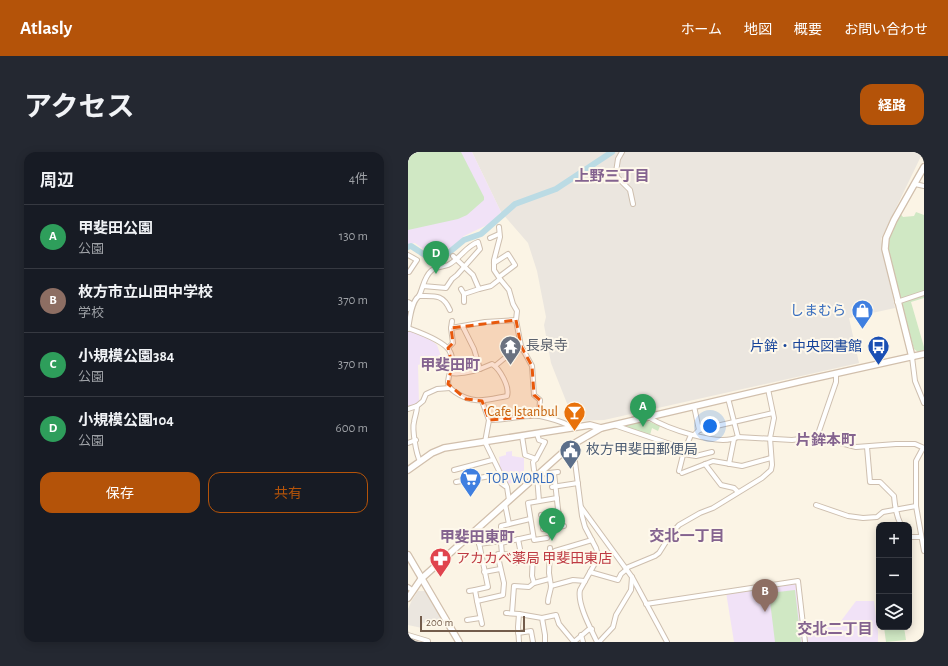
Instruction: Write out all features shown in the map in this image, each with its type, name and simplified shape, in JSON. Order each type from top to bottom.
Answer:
[{"type":"street","points":[[622,152],[618,158],[616,172],[617,177],[630,190],[633,204]]},
{"type":"street","points":[[924,166],[894,220],[886,238],[885,249],[897,302],[912,357],[915,381],[924,403]]},
{"type":"street","points":[[915,184],[924,186]]},
{"type":"street","points":[[499,228],[494,270],[509,290],[513,304],[517,311],[516,320],[522,348],[532,366],[534,395],[540,400],[539,416]]},
{"type":"street","points":[[490,238],[499,234]]},
{"type":"street","points":[[423,286],[446,288],[452,279],[480,249],[478,241],[455,258],[449,265],[432,269],[426,276],[419,296],[416,298],[409,315],[408,329],[431,337],[448,348],[452,355],[452,364],[450,373],[448,384],[450,388],[466,399],[482,401],[507,396],[508,393],[505,381],[496,366],[492,364],[480,369],[458,374],[450,373]]},
{"type":"street","points":[[464,294],[491,286],[515,265],[508,254],[494,263]]},
{"type":"street","points":[[408,255],[417,260],[408,272]]},
{"type":"street","points":[[455,258],[473,275],[479,289]]},
{"type":"street","points":[[462,288],[464,302]]},
{"type":"street","points":[[897,302],[924,293]]},
{"type":"street","points":[[419,296],[437,296],[444,300],[450,310]]},
{"type":"street","points":[[408,302],[410,303],[408,309]]},
{"type":"street","points":[[451,328],[464,327],[485,322],[516,320]]},
{"type":"street","points":[[448,348],[453,343],[451,328],[452,321]]},
{"type":"street","points":[[464,327],[474,349],[480,369]]},
{"type":"street","points":[[496,366],[506,357],[522,348]]},
{"type":"street","points":[[408,598],[410,589],[507,502],[536,473],[570,446],[601,428],[924,354]]},
{"type":"street","points":[[817,437],[836,382],[836,374]]},
{"type":"street","points":[[408,410],[417,406],[423,401],[426,394],[437,389],[450,388]]},
{"type":"street","points":[[590,572],[618,580],[621,574],[627,569],[659,553],[678,525],[713,508],[762,478],[771,470],[770,438],[774,413],[768,389]]},
{"type":"street","points":[[728,398],[735,421],[736,438],[729,464]]},
{"type":"street","points":[[482,401],[489,420],[485,442],[492,460],[507,487],[509,524]]},
{"type":"street","points":[[417,406],[418,414],[413,428],[416,440],[416,454],[420,461]]},
{"type":"street","points":[[694,406],[699,430]]},
{"type":"street","points":[[771,458],[742,466],[713,461],[681,472],[684,452],[693,435],[699,430],[774,413]]},
{"type":"street","points":[[489,420],[500,421],[539,416],[568,427]]},
{"type":"street","points":[[648,417],[656,422],[705,438],[731,440],[736,438],[770,438],[792,440],[817,437],[856,447],[915,444],[924,448],[916,462],[916,506],[924,551]]},
{"type":"street","points":[[408,470],[432,453],[444,448],[537,434],[568,427],[590,425],[601,428]]},
{"type":"street","points":[[614,425],[696,456],[712,452]]},
{"type":"street","points":[[537,434],[539,440],[545,442],[533,462],[536,473],[539,501]]},
{"type":"street","points":[[522,436],[525,455],[536,459]]},
{"type":"street","points":[[408,443],[416,440]]},
{"type":"street","points":[[570,446],[574,454],[585,527],[598,555],[580,590],[580,599],[587,621],[598,642],[613,627],[616,615],[631,590],[632,577]]},
{"type":"street","points":[[868,447],[870,482],[880,482],[886,489],[891,491],[894,496],[895,510],[899,522]]},
{"type":"street","points":[[454,470],[492,460]]},
{"type":"street","points":[[705,464],[721,485],[734,488],[738,492]]},
{"type":"street","points":[[536,473],[556,473],[554,486],[562,527],[543,529]]},
{"type":"street","points":[[456,482],[496,476],[501,483],[507,487]]},
{"type":"street","points":[[554,486],[578,483]]},
{"type":"street","points":[[547,538],[534,540],[528,504],[557,498]]},
{"type":"street","points":[[816,505],[848,516],[863,518],[877,517],[883,512],[916,506]]},
{"type":"street","points":[[581,507],[627,569],[667,642]]},
{"type":"street","points":[[541,515],[559,513]]},
{"type":"street","points":[[502,554],[501,526],[530,519]]},
{"type":"street","points":[[469,591],[488,587],[475,531]]},
{"type":"street","points":[[479,544],[501,542],[533,536]]},
{"type":"street","points":[[912,538],[921,537]]},
{"type":"street","points":[[518,539],[520,550],[518,555],[518,563]]},
{"type":"street","points":[[555,551],[592,540]]},
{"type":"street","points":[[548,602],[548,596],[551,590],[549,579],[550,548]]},
{"type":"street","points":[[533,553],[534,567],[532,576],[534,583]]},
{"type":"street","points":[[477,601],[503,595],[504,584],[498,554],[518,555]]},
{"type":"street","points":[[408,555],[459,642]]},
{"type":"street","points":[[484,572],[500,569]]},
{"type":"street","points":[[512,613],[514,586],[529,587],[534,583],[549,579]]},
{"type":"street","points":[[551,586],[573,580],[585,581]]},
{"type":"street","points":[[646,604],[798,580],[805,642]]},
{"type":"street","points":[[475,590],[482,624]]},
{"type":"street","points":[[506,613],[542,618],[556,614],[559,624],[574,642],[581,635],[592,629]]},
{"type":"street","points":[[519,614],[519,642]]},
{"type":"street","points":[[467,620],[480,618]]},
{"type":"street","points":[[542,618],[545,642]]},
{"type":"street","points":[[518,633],[532,631],[533,642]]},
{"type":"street","points":[[408,635],[428,642]]},
{"type":"street","points":[[581,635],[583,642]]},
{"type":"highlighted area","points":[[516,320],[521,346],[532,366],[534,395],[540,400],[539,416],[489,420],[482,401],[466,399],[448,384],[452,364],[448,348],[453,343],[451,328]]},
{"type":"shaded area","points":[[408,152],[472,152],[501,212],[489,224],[464,236],[452,247],[431,255],[415,243],[408,244]]},
{"type":"shaded area","points":[[472,152],[923,152],[881,239],[895,308],[849,318],[859,363],[604,420],[574,421],[551,363],[544,325],[546,317],[537,271],[528,243],[501,212]]},
{"type":"shaded area","points":[[408,330],[427,337],[437,345],[441,356],[449,355],[450,358],[442,360],[438,359],[418,365],[419,403],[408,409]]},
{"type":"shaded area","points":[[512,451],[512,456],[524,458],[524,476],[516,482],[507,484],[497,466],[500,463],[499,457],[506,455],[506,452]]},
{"type":"shaded area","points":[[798,581],[804,631],[838,625],[856,601],[874,601],[878,642],[734,642],[726,592]]},
{"type":"shaded area","points":[[418,591],[427,591],[445,621],[423,623],[422,628],[408,625],[408,609]]},
{"type":"green space","points":[[408,152],[461,152],[484,197],[484,200],[467,215],[458,219],[408,230]]},
{"type":"green space","points":[[899,212],[903,217],[914,216],[916,212],[924,215],[924,298],[911,302],[924,347],[924,351],[918,352],[914,349],[885,245]]},
{"type":"green space","points":[[645,420],[660,426],[658,431],[652,428],[650,435],[621,425]]},
{"type":"green space","points":[[795,590],[801,642],[775,642],[769,593]]},
{"type":"green space","points":[[884,630],[904,630],[906,640],[886,642]]},
{"type":"waterway","points":[[408,247],[411,246],[432,258],[447,254],[464,240],[481,234],[515,204],[556,189],[612,152]]},
{"type":"place","name":"小規模公園104","points":[[436,274]]},
{"type":"place","name":"しまむら","points":[[862,330]]},
{"type":"place","name":"長泉寺","points":[[510,366]]},
{"type":"place","name":"片鉾・中央図書館","points":[[878,366]]},
{"type":"place","name":"甲斐田公園","points":[[643,427]]},
{"type":"place","name":"Cafe Istanbul","points":[[574,432]]},
{"type":"place","name":"枚方甲斐田郵便局","points":[[571,470]]},
{"type":"place","name":"TOP WORLD","points":[[470,498]]},
{"type":"place","name":"小規模公園384","points":[[552,541]]},
{"type":"place","name":"アカカベ薬局 甲斐田東店","points":[[440,578]]},
{"type":"place","name":"枚方市立山田中学校","points":[[765,612]]},
{"type":"district","name":"上野三丁目","points":[[612,176]]},
{"type":"district","name":"甲斐田町","points":[[450,365]]},
{"type":"district","name":"片鉾本町","points":[[826,440]]},
{"type":"district","name":"交北一丁目","points":[[687,536]]},
{"type":"district","name":"甲斐田東町","points":[[477,537]]},
{"type":"district","name":"交北二丁目","points":[[835,629]]}]
